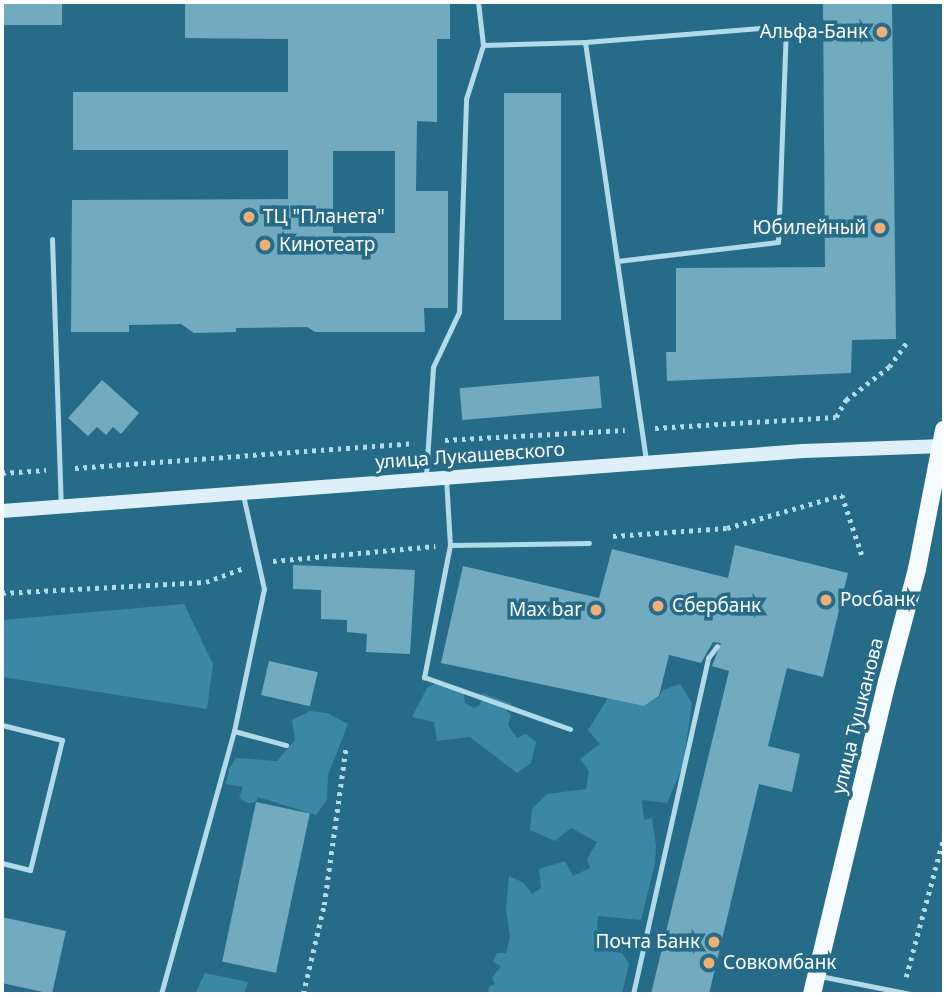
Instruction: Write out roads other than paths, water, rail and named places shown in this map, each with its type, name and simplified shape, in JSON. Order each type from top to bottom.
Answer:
[{"type":"main road","name":"улица Лукашевского","points":[[2,511],[943,441]]},
{"type":"main road","name":"улица Тушканова","points":[[812,994],[917,569],[943,441]]},
{"type":"lane","points":[[426,478],[433,366],[459,312],[466,99],[482,45],[478,2]]},
{"type":"lane","points":[[482,45],[585,42],[786,26],[778,242],[617,261]]},
{"type":"lane","points":[[585,42],[646,464]]},
{"type":"lane","points":[[52,239],[62,507]]},
{"type":"lane","points":[[446,478],[450,545],[424,677],[570,729]]},
{"type":"lane","points":[[161,994],[234,731],[264,589],[242,492]]},
{"type":"lane","points":[[450,545],[589,543]]},
{"type":"lane","points":[[633,994],[708,658],[717,646]]},
{"type":"lane","points":[[2,725],[62,740],[30,870],[2,863]]},
{"type":"lane","points":[[234,731],[286,745]]},
{"type":"lane","points":[[817,975],[910,994]]},
{"type":"place","name":"Альфа-Банк","points":[[882,32]]},
{"type":"place","name":"ТЦ \"Планета\"","points":[[249,217]]},
{"type":"place","name":"Юбилейный","points":[[880,228]]},
{"type":"place","name":"Кинотеатр","points":[[265,245]]},
{"type":"place","name":"Росбанк","points":[[826,600]]},
{"type":"place","name":"Сбербанк","points":[[658,606]]},
{"type":"place","name":"Max bar","points":[[596,610]]},
{"type":"place","name":"Почта Банк","points":[[714,942]]},
{"type":"place","name":"Совкомбанк","points":[[709,963]]}]
